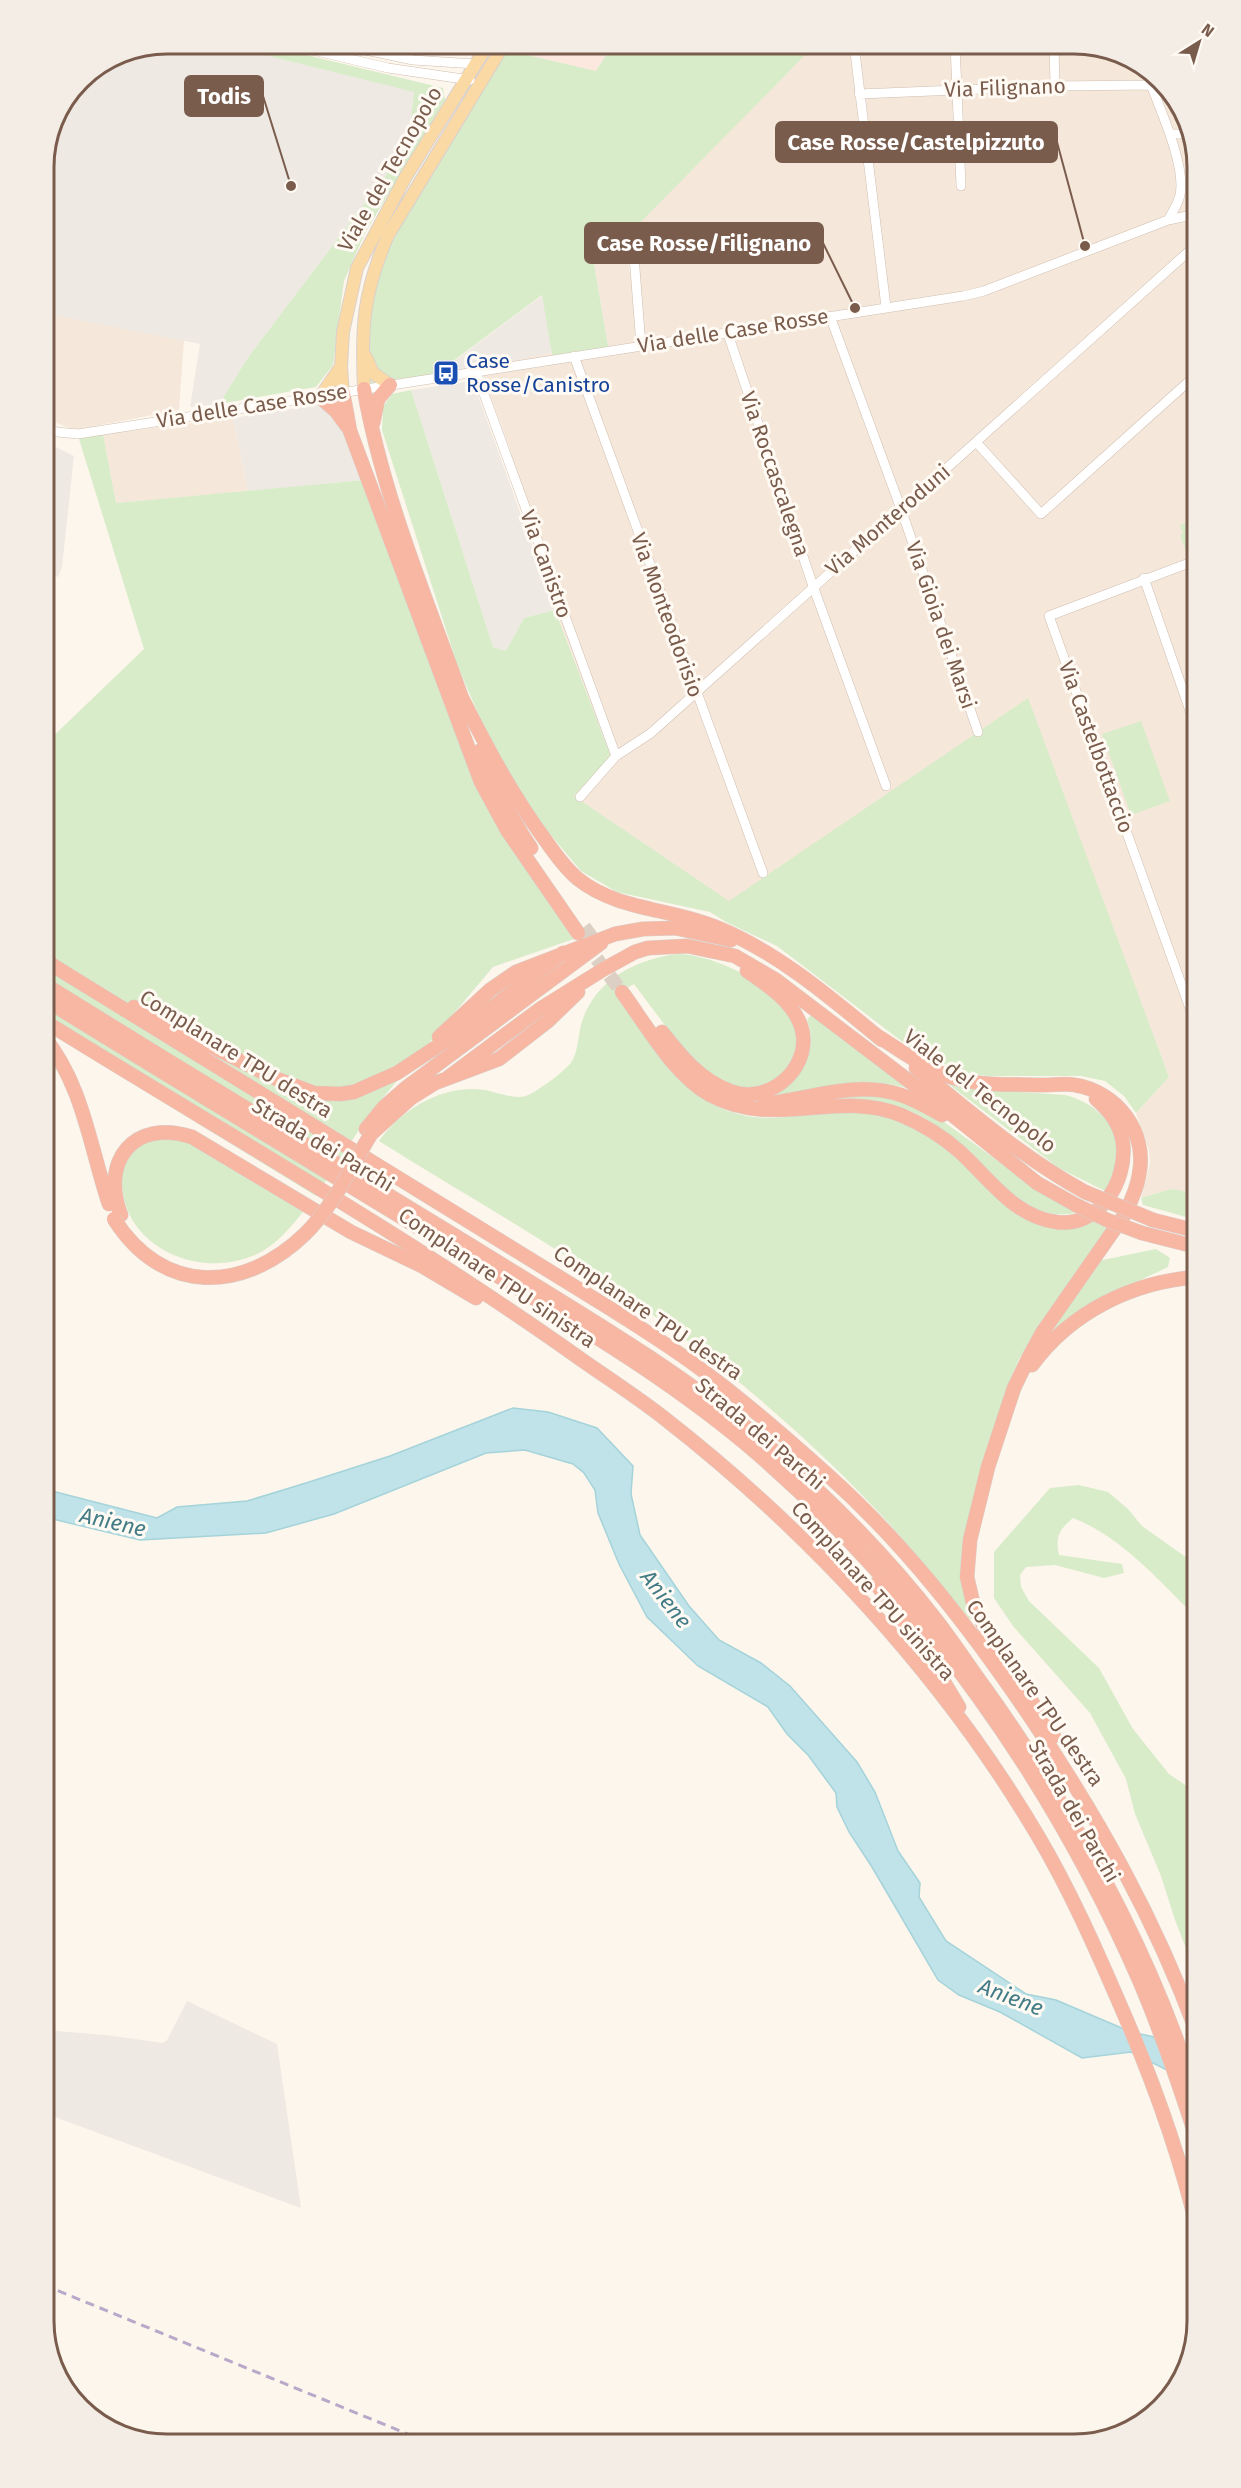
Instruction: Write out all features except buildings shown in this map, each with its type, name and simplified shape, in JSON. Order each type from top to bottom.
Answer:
[{"type":"highway","points":[[371,434],[376,405],[390,385]]},
{"type":"highway","points":[[343,393],[350,431],[481,782],[507,830],[581,930],[513,822],[490,774],[398,518],[371,434],[364,389]]},
{"type":"highway","points":[[320,397],[336,411],[350,431]]},
{"type":"highway","points":[[461,696],[493,758],[521,805],[558,857],[576,877],[592,889],[612,899],[704,922],[757,947]]},
{"type":"highway","points":[[54,966],[272,1077],[314,1093],[354,1092],[397,1073],[468,1026],[563,953],[615,934],[643,928],[675,928],[757,947]]},
{"type":"highway","points":[[54,1050],[76,1092],[97,1169],[118,1217],[141,1250],[172,1270],[186,1275],[218,1277],[254,1270],[274,1260],[307,1233],[325,1210],[384,1107],[407,1087],[615,934]]},
{"type":"highway","points":[[368,1132],[411,1098],[446,1079],[499,1059],[548,1021],[597,974],[635,952],[674,945],[718,951],[752,965],[799,996],[966,1128]]},
{"type":"highway","name":"Viale del Tecnopolo","points":[[757,947],[786,966],[876,1035],[1002,1138],[1047,1171],[1106,1202],[1153,1220],[1187,1228]]},
{"type":"highway","points":[[718,951],[783,999],[793,1011],[801,1028],[802,1046],[799,1062],[793,1073],[773,1089],[762,1094],[750,1095],[730,1091],[695,1071],[625,990],[680,1071],[712,1096],[741,1106],[787,1111],[858,1105],[889,1111],[910,1119],[943,1138],[1014,1205],[1036,1217],[1055,1222],[1077,1221],[1087,1217],[1106,1202],[1113,1192],[1121,1169],[1123,1144],[1120,1132],[1101,1102],[1074,1084]]},
{"type":"highway","name":"Complanare TPU destra","points":[[54,966],[611,1309],[702,1369],[774,1427],[832,1478],[885,1532],[949,1605],[999,1670],[1103,1829],[1180,1986],[1187,2005]]},
{"type":"highway","name":"Strada dei Parchi","points":[[54,990],[601,1326],[707,1398],[771,1449],[820,1493],[936,1619],[992,1697],[1065,1807],[1104,1875],[1154,1983],[1187,2065]]},
{"type":"highway","name":"Strada dei Parchi","points":[[54,1005],[592,1334],[699,1408],[756,1452],[809,1501],[865,1558],[928,1629],[1018,1752],[1087,1873],[1140,1982],[1187,2110]]},
{"type":"highway","name":"Complanare TPU sinistra","points":[[54,1027],[356,1211],[510,1309],[665,1419],[751,1491],[823,1561],[895,1640],[954,1713],[1014,1798],[1069,1893],[1147,2066],[1178,2156],[1187,2190]]},
{"type":"highway","points":[[876,1035],[929,1069],[960,1080],[996,1085],[1074,1084],[1092,1090],[1105,1096],[1128,1118],[1137,1140],[1140,1157],[1139,1175],[1134,1195],[1125,1214],[1042,1333],[1014,1388],[988,1467],[970,1540],[967,1577],[974,1607],[1090,1798],[1103,1829]]},
{"type":"highway","points":[[741,1106],[781,1102],[822,1093],[877,1090],[909,1098],[966,1128]]},
{"type":"highway","name":"Viale del Tecnopolo","points":[[966,1128],[1037,1183],[1076,1205],[1142,1233],[1187,1244]]},
{"type":"highway","points":[[118,1217],[113,1192],[115,1168],[120,1157],[134,1141],[141,1137],[160,1131],[178,1132],[192,1137],[351,1232],[422,1266],[570,1352]]},
{"type":"highway","points":[[1014,1388],[1053,1340],[1094,1308],[1157,1282],[1187,1278]]},
{"type":"highway","points":[[809,1501],[828,1530],[865,1569],[921,1644],[1014,1798]]},
{"type":"main road","name":"Viale del Tecnopolo","points":[[343,393],[341,367],[343,332],[357,268],[405,178],[482,54]]},
{"type":"main road","name":"Viale del Tecnopolo","points":[[364,389],[362,344],[369,286],[374,268],[388,234],[498,54]]},
{"type":"main road","points":[[362,344],[373,373],[390,385]]},
{"type":"main road","points":[[320,397],[341,367]]},
{"type":"street","points":[[329,54],[388,68],[481,81]]},
{"type":"street","points":[[384,54],[413,60],[475,64]]},
{"type":"street","points":[[855,54],[886,307]]},
{"type":"street","points":[[955,54],[961,186]]},
{"type":"street","points":[[1054,54],[1055,86]]},
{"type":"street","points":[[1151,85],[1171,134],[1181,188],[1179,200],[1168,220]]},
{"type":"street","name":"Via Filignano","points":[[859,94],[956,89],[1151,85]]},
{"type":"street","points":[[1171,134],[1182,134]]},
{"type":"street","name":"Via delle Case Rosse","points":[[54,431],[78,434],[984,291],[1168,220],[1187,216]]},
{"type":"street","points":[[632,231],[641,345]]},
{"type":"street","name":"Via Monteroduni","points":[[580,797],[616,756],[651,733],[1187,253]]},
{"type":"street","name":"Via Gioia dei Marsi","points":[[830,316],[901,509],[978,732]]},
{"type":"street","name":"Via Roccascalegna","points":[[727,332],[813,586],[886,786]]},
{"type":"street","name":"Via Monteodorisio","points":[[574,356],[763,873]]},
{"type":"street","name":"Via Canistro","points":[[476,372],[616,756]]},
{"type":"street","points":[[976,442],[1041,514],[1187,383]]},
{"type":"street","name":"Via Castelbottaccio","points":[[1187,564],[1049,616],[1187,1000]]},
{"type":"street","points":[[1144,579],[1187,702]]},
{"type":"shaded area","points":[[167,54],[262,54],[414,91],[408,146],[249,356],[219,404],[190,407],[200,344],[54,315],[54,160],[63,124],[77,98],[98,77],[117,66],[138,58]]},
{"type":"shaded area","points":[[523,54],[607,54],[596,71]]},
{"type":"shaded area","points":[[806,54],[1081,54],[1096,56],[1137,73],[1164,98],[1172,111],[1183,138],[1187,160],[1187,1192],[1171,1189],[1141,1198],[1150,1164],[1149,1150],[1136,1113],[1169,1077],[1077,833],[937,761],[729,902],[574,796],[611,757],[563,630],[503,458],[512,455],[479,364],[608,345],[593,258],[625,236],[632,289],[627,228]]},
{"type":"shaded area","points":[[543,295],[552,353],[437,374]]},
{"type":"shaded area","points":[[54,315],[184,340],[179,410],[74,430],[54,422]]},
{"type":"shaded area","points":[[473,381],[555,610],[524,618],[506,651],[493,647],[411,390]]},
{"type":"shaded area","points":[[321,404],[341,426],[364,480],[248,491],[233,418]]},
{"type":"shaded area","points":[[233,418],[248,491],[116,503],[103,434]]},
{"type":"shaded area","points":[[54,446],[74,456],[62,567],[58,577],[54,576]]},
{"type":"shaded area","points":[[187,2001],[277,2044],[301,2208],[54,2117],[54,2031],[163,2043],[167,2040]]},
{"type":"green space","points":[[261,54],[302,54],[443,88],[445,100],[365,233],[344,281],[333,365],[316,387],[219,404],[249,356],[408,146],[414,92]]},
{"type":"green space","points":[[498,54],[523,54],[596,71],[607,54],[806,54],[632,231],[593,258],[609,351],[553,360],[542,295],[429,379],[364,389],[373,268]]},
{"type":"green space","points":[[411,390],[493,647],[506,651],[524,618],[555,610],[611,757],[574,796],[729,901],[1028,698],[1169,1077],[1136,1113],[1124,1096],[1105,1081],[1081,1076],[986,1076],[964,1072],[917,1053],[777,946],[710,912],[617,892],[581,871],[524,803],[494,750],[458,667],[382,430],[383,407],[392,394]]},
{"type":"green space","points":[[103,434],[116,503],[364,480],[502,831],[574,939],[493,967],[370,1113],[316,1196],[54,1035],[54,735],[144,649],[79,439]]},
{"type":"green space","points":[[1187,522],[1187,554],[1180,535],[1183,534],[1180,525]]},
{"type":"green space","points":[[1141,721],[1170,801],[1131,815],[1102,734]]},
{"type":"green space","points":[[678,954],[695,956],[733,969],[768,991],[782,1005],[792,1021],[797,1038],[797,1047],[792,1060],[775,1082],[762,1088],[741,1088],[719,1080],[692,1062],[634,984],[617,994],[673,1072],[689,1088],[708,1101],[729,1111],[762,1118],[850,1113],[871,1113],[892,1117],[920,1130],[952,1154],[995,1195],[1026,1219],[1059,1229],[1076,1228],[1092,1221],[1109,1228],[1019,1359],[1011,1378],[963,1538],[960,1575],[971,1621],[913,1551],[858,1490],[763,1402],[730,1375],[631,1299],[379,1141],[400,1118],[412,1109],[440,1095],[470,1089],[516,1097],[534,1092],[558,1075],[573,1060],[587,1010],[595,996],[606,985],[632,967],[646,961]]},
{"type":"green space","points":[[810,1016],[815,1017],[906,1088],[890,1084],[856,1083],[772,1097],[798,1074],[809,1054],[811,1044],[807,1020]]},
{"type":"green space","points":[[947,1083],[988,1090],[1065,1095],[1097,1110],[1111,1128],[1118,1149],[1118,1162],[1107,1192],[1059,1168]]},
{"type":"green space","points":[[863,1095],[896,1098],[930,1112],[1040,1191],[1075,1213],[1056,1214],[1039,1210],[1022,1201],[992,1176],[951,1136],[909,1110],[881,1102],[812,1100]]},
{"type":"green space","points":[[160,1136],[198,1145],[303,1212],[269,1247],[241,1260],[218,1263],[195,1261],[173,1255],[154,1244],[138,1228],[127,1208],[122,1185],[122,1173],[134,1149],[143,1142]]},
{"type":"green space","points":[[1171,1189],[1187,1191],[1187,1217],[1143,1205],[1141,1198]]},
{"type":"green space","points":[[1156,1249],[1170,1258],[1168,1267],[1090,1304],[1042,1341],[1098,1261]]},
{"type":"green space","points":[[1079,1485],[1108,1492],[1128,1509],[1142,1526],[1187,1558],[1187,1608],[1124,1548],[1091,1526],[1073,1518],[1059,1534],[1059,1555],[1122,1564],[1124,1573],[1104,1578],[1055,1565],[1026,1567],[1020,1575],[1021,1587],[1029,1601],[1099,1668],[1133,1729],[1169,1774],[1187,1786],[1187,1951],[1161,1876],[1135,1814],[1126,1779],[1090,1713],[1013,1626],[994,1598],[994,1552],[1050,1488]]},
{"type":"water","name":"Aniene","points":[[513,1408],[548,1412],[597,1428],[633,1466],[631,1494],[640,1535],[689,1606],[719,1640],[761,1663],[790,1686],[857,1762],[875,1792],[898,1851],[920,1883],[919,1897],[946,1941],[1026,1994],[1056,2000],[1131,2032],[1187,2044],[1187,2076],[1173,2073],[1131,2052],[1082,2058],[1000,2012],[959,1995],[938,1980],[849,1832],[837,1807],[836,1793],[808,1755],[787,1734],[768,1707],[698,1666],[647,1617],[619,1564],[598,1513],[595,1490],[584,1473],[573,1464],[525,1450],[486,1453],[334,1514],[266,1533],[140,1540],[54,1519],[54,1492],[157,1518],[177,1507],[247,1501],[390,1456]]},
{"type":"tunnel","points":[[584,927],[598,946]]},
{"type":"tunnel","points":[[584,942],[622,992]]},
{"type":"railway","points":[[54,2289],[408,2434]]},
{"type":"place","name":"Todis","points":[[291,186]]},
{"type":"place","name":"Case Rosse/Castelpizzuto","points":[[1085,246]]},
{"type":"place","name":"Case Rosse/Filignano","points":[[855,308]]},
{"type":"place","name":"Case Rosse/Canistro","points":[[446,373]]}]
